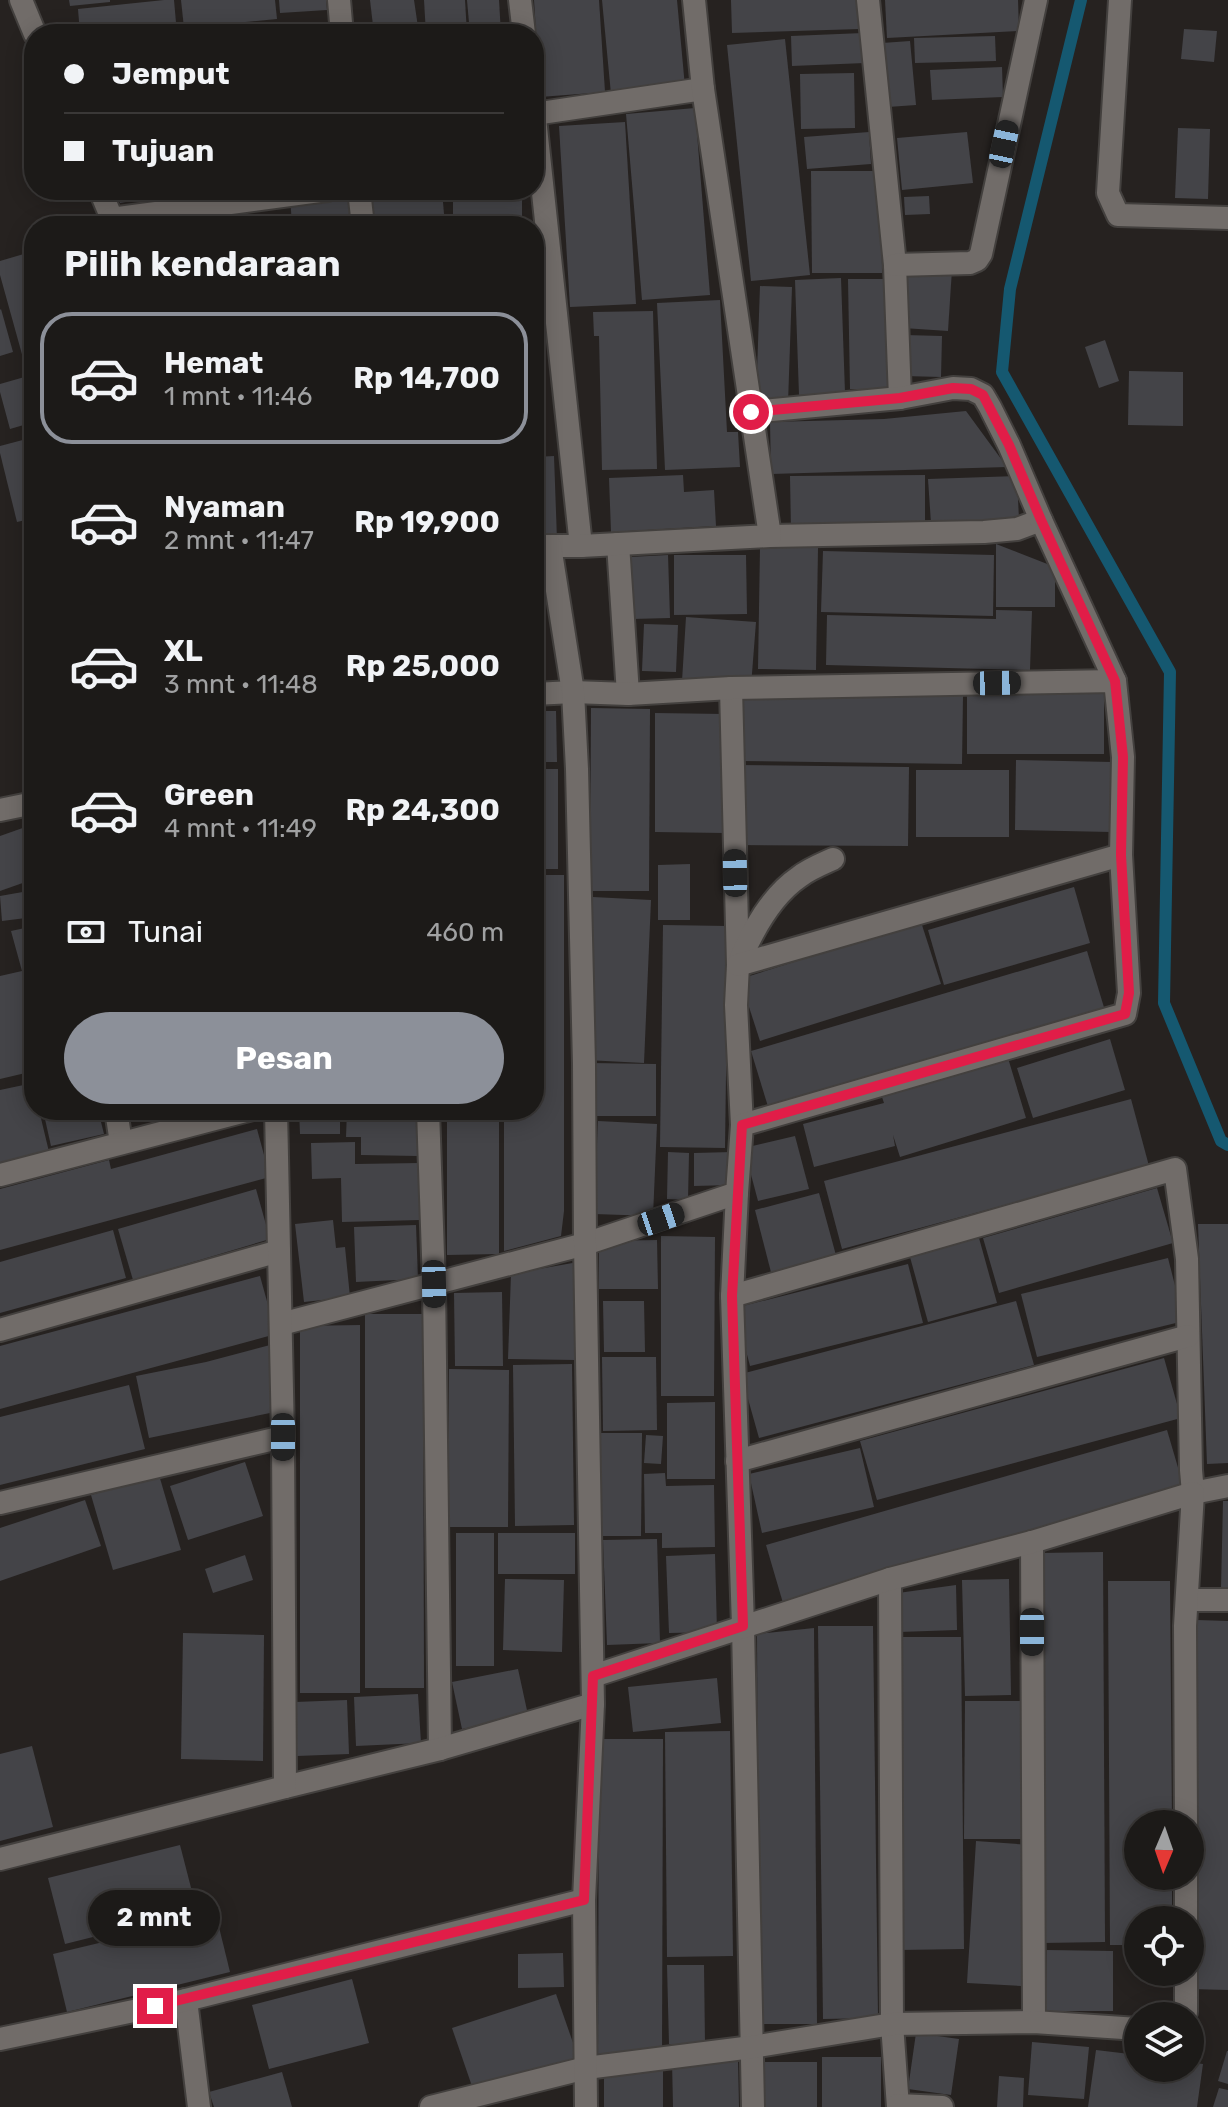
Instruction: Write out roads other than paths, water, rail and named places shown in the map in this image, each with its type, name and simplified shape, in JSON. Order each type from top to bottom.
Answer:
[{"type":"street","points":[[21,0],[31,24]]},
{"type":"street","points":[[339,0],[341,24]]},
{"type":"street","points":[[520,0],[523,24]]},
{"type":"street","points":[[694,0],[703,89],[770,536]]},
{"type":"street","points":[[868,0],[895,265],[900,398]]},
{"type":"street","points":[[895,265],[970,263],[981,254],[1036,0]]},
{"type":"street","points":[[1120,0],[1108,193],[1118,215],[1228,218]]},
{"type":"street","points":[[544,111],[703,89]]},
{"type":"street","points":[[158,216],[262,200]]},
{"type":"street","points":[[544,200],[581,546]]},
{"type":"street","points":[[742,1125],[1125,1014],[1129,993],[1121,855],[1123,757],[1115,681],[1009,445],[983,395],[971,389],[953,388],[900,398],[751,412]]},
{"type":"street","points":[[544,546],[770,536],[984,532],[1017,529],[1041,520]]},
{"type":"street","points":[[618,544],[628,694]]},
{"type":"street","points":[[544,555],[573,692],[584,1064],[593,1676],[584,1900],[586,2107]]},
{"type":"street","points":[[544,693],[1115,681]]},
{"type":"street","points":[[731,688],[738,965],[736,1005],[742,1125],[732,1296],[743,1626],[753,2107]]},
{"type":"street","points":[[0,810],[24,805]]},
{"type":"street","points":[[738,965],[1121,855]]},
{"type":"street","points":[[738,965],[754,928],[776,898],[798,877],[833,859]]},
{"type":"street","points":[[118,1120],[121,1143]]},
{"type":"street","points":[[0,1175],[210,1120]]},
{"type":"street","points":[[276,1120],[283,1437],[285,1787]]},
{"type":"street","points":[[428,1120],[434,1284],[440,1749]]},
{"type":"street","points":[[732,1296],[1175,1169],[1187,1259],[1193,1493],[1187,1600],[1186,1810]]},
{"type":"street","points":[[281,1324],[585,1244],[737,1193]]},
{"type":"street","points":[[0,1330],[279,1251]]},
{"type":"street","points":[[737,1461],[1188,1336]]},
{"type":"street","points":[[0,1503],[283,1437]]},
{"type":"street","points":[[593,1676],[890,1579],[1032,1542],[1193,1493],[1228,1486]]},
{"type":"street","points":[[1032,1542],[1034,2022]]},
{"type":"street","points":[[890,1579],[892,2024],[898,2106],[942,2107]]},
{"type":"street","points":[[1187,1600],[1228,1600]]},
{"type":"street","points":[[0,1859],[440,1749],[593,1704]]},
{"type":"street","points":[[0,2039],[186,2000],[584,1900]]},
{"type":"street","points":[[186,2000],[199,2107]]},
{"type":"street","points":[[431,2107],[586,2068],[752,2047],[892,2024],[1034,2022],[1124,2028]]},
{"type":"waterway","points":[[1081,0],[1010,289],[1002,372],[1170,672],[1164,1003],[1221,1141],[1228,1145]]}]
